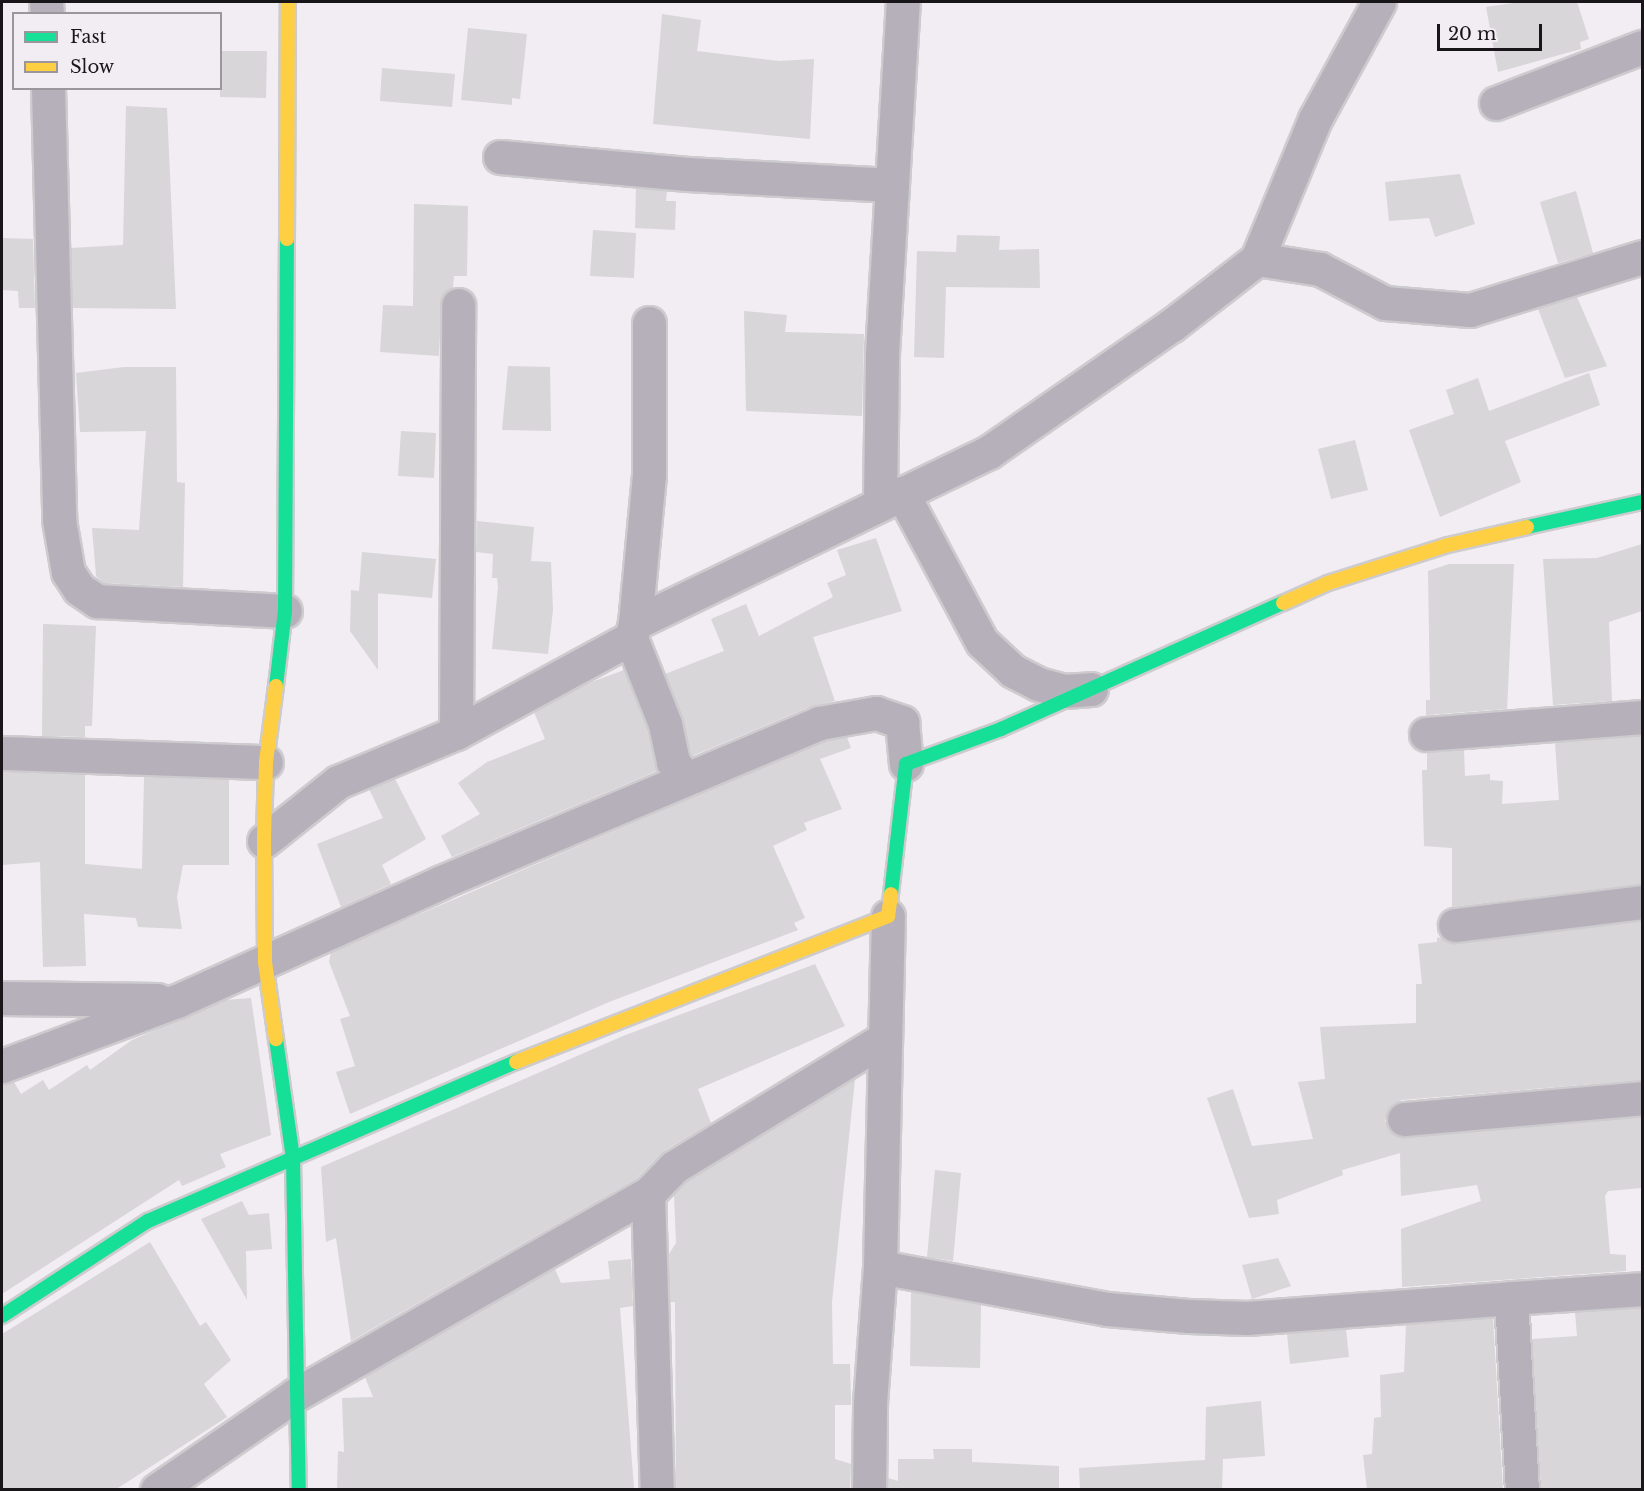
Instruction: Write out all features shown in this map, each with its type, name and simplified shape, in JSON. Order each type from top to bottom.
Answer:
[{"type":"street","points":[[288,2],[285,611],[266,762],[264,841],[265,962],[293,1159],[298,1490]]},
{"type":"street","points":[[903,2],[882,353],[891,497],[982,642],[1012,671],[1038,684],[1064,690],[1091,689]]},
{"type":"street","points":[[264,841],[338,782],[456,733],[633,631],[891,497],[989,452],[1172,325],[1257,259],[1315,119],[1379,2]]},
{"type":"street","points":[[1496,103],[1642,47]]},
{"type":"street","points":[[48,90],[59,520],[68,572],[79,589],[97,601],[285,611]]},
{"type":"street","points":[[500,157],[687,174],[892,185]]},
{"type":"street","points":[[1257,259],[1320,269],[1385,303],[1470,310],[1642,257]]},
{"type":"street","points":[[456,733],[458,305]]},
{"type":"street","points":[[649,323],[650,475],[633,631],[665,724],[673,762],[686,779]]},
{"type":"street","points":[[906,764],[1091,689],[1328,583],[1448,545],[1642,502]]},
{"type":"street","points":[[2,1066],[177,1000],[819,723],[876,713],[902,722],[906,764],[888,916],[880,1267],[870,1403],[869,1490]]},
{"type":"street","points":[[1426,734],[1642,717]]},
{"type":"street","points":[[2,753],[266,762]]},
{"type":"street","points":[[1455,926],[1642,902]]},
{"type":"street","points":[[2,1316],[148,1221],[616,1019],[888,916]]},
{"type":"street","points":[[2,998],[177,1000]]},
{"type":"street","points":[[157,1490],[295,1395],[648,1194],[674,1167],[884,1039]]},
{"type":"street","points":[[1404,1119],[1642,1098]]},
{"type":"street","points":[[648,1194],[657,1490]]},
{"type":"street","points":[[880,1267],[1107,1309],[1189,1316],[1247,1317],[1642,1289]]},
{"type":"street","points":[[1511,1298],[1522,1490]]},
{"type":"building","points":[[1520,2],[1577,2],[1589,39],[1580,42],[1581,49],[1498,72],[1486,7]]},
{"type":"building","points":[[662,14],[701,20],[697,51],[779,61],[814,59],[810,139],[653,124]]},
{"type":"building","points":[[468,28],[527,34],[520,99],[512,98],[512,105],[461,100]]},
{"type":"building","points":[[222,51],[267,51],[266,98],[220,97]]},
{"type":"building","points":[[382,68],[455,74],[452,107],[380,101]]},
{"type":"building","points":[[126,106],[167,108],[176,309],[72,308],[71,248],[123,245]]},
{"type":"building","points":[[1460,174],[1475,224],[1435,237],[1429,218],[1389,221],[1385,182]]},
{"type":"building","points":[[636,188],[667,191],[666,201],[676,201],[675,230],[635,228]]},
{"type":"building","points":[[1576,191],[1593,253],[1558,263],[1540,202]]},
{"type":"building","points":[[414,204],[468,206],[467,276],[454,276],[453,287],[442,296],[439,356],[380,352],[383,305],[413,306]]},
{"type":"building","points":[[593,230],[636,233],[634,278],[590,276]]},
{"type":"building","points":[[957,235],[1000,236],[999,250],[1039,249],[1040,288],[946,287],[944,358],[914,357],[917,251],[956,252]]},
{"type":"building","points":[[2,238],[33,239],[35,308],[19,308],[18,291],[2,290]]},
{"type":"building","points":[[1577,297],[1607,366],[1565,378],[1538,309]]},
{"type":"building","points":[[744,311],[787,315],[785,332],[864,334],[862,416],[746,411]]},
{"type":"building","points":[[508,366],[550,367],[551,431],[502,430]]},
{"type":"building","points":[[124,367],[176,367],[177,482],[185,483],[183,587],[104,583],[96,576],[92,528],[139,530],[146,431],[80,432],[76,373]]},
{"type":"building","points":[[1589,373],[1600,405],[1505,441],[1521,482],[1440,517],[1409,430],[1454,414],[1446,390],[1478,378],[1489,411]]},
{"type":"building","points":[[401,431],[436,433],[434,478],[398,476]]},
{"type":"building","points":[[1355,440],[1368,490],[1331,499],[1318,449]]},
{"type":"building","points":[[477,521],[534,527],[531,561],[551,562],[553,610],[548,654],[492,649],[497,578],[492,578],[493,554],[476,552]]},
{"type":"building","points":[[876,538],[902,611],[813,637],[835,701],[812,706],[692,756],[665,674],[724,651],[711,619],[746,604],[759,636],[833,597],[827,583],[846,575],[837,550]]},
{"type":"building","points":[[1642,544],[1642,611],[1609,622],[1612,701],[1553,705],[1543,559],[1597,558]]},
{"type":"building","points":[[362,552],[436,559],[432,598],[378,593],[378,670],[350,631],[351,590],[359,591]]},
{"type":"building","points":[[1449,564],[1514,564],[1507,709],[1426,715],[1426,700],[1430,700],[1428,571]]},
{"type":"building","points":[[43,624],[96,626],[92,726],[85,726],[85,737],[42,736]]},
{"type":"building","points":[[624,670],[647,729],[657,771],[452,857],[441,836],[480,814],[458,783],[487,762],[545,739],[534,712],[586,684]]},
{"type":"building","points":[[1642,736],[1642,884],[1452,907],[1452,848],[1424,846],[1422,770],[1427,770],[1427,753],[1464,750],[1465,776],[1490,774],[1490,780],[1503,781],[1502,804],[1559,800],[1555,743]]},
{"type":"building","points":[[847,737],[851,748],[820,759],[842,809],[804,823],[807,830],[773,846],[805,918],[794,923],[798,930],[609,1002],[350,1114],[336,1072],[355,1066],[340,1019],[350,1016],[329,962],[331,952],[824,741]]},
{"type":"building","points":[[2,772],[85,775],[85,864],[142,869],[144,777],[229,780],[229,865],[183,865],[177,897],[182,929],[138,927],[136,918],[84,914],[86,966],[43,967],[40,862],[2,865]]},
{"type":"building","points":[[395,779],[426,839],[382,865],[391,884],[341,907],[317,844],[383,818],[369,789]]},
{"type":"building","points":[[1642,921],[1642,1080],[1402,1100],[1393,1104],[1385,1120],[1389,1130],[1406,1138],[1642,1117],[1642,1188],[1608,1191],[1605,1196],[1610,1254],[1626,1255],[1626,1271],[1402,1287],[1401,1229],[1481,1201],[1477,1185],[1401,1196],[1400,1153],[1342,1170],[1343,1175],[1277,1200],[1279,1214],[1249,1218],[1207,1098],[1233,1089],[1252,1146],[1313,1139],[1298,1082],[1325,1079],[1320,1027],[1416,1023],[1416,984],[1422,984],[1418,944],[1437,942],[1437,937],[1457,944]]},
{"type":"building","points":[[815,964],[845,1026],[698,1089],[711,1123],[664,1151],[636,1179],[351,1341],[336,1238],[326,1242],[321,1167],[623,1036]]},
{"type":"building","points":[[251,998],[271,1135],[220,1154],[226,1167],[182,1186],[179,1180],[2,1294],[2,1084],[14,1082],[21,1094],[43,1080],[49,1090],[87,1065],[90,1070],[132,1040],[225,1000]]},
{"type":"building","points":[[855,1079],[832,1302],[833,1364],[850,1364],[851,1405],[835,1405],[835,1459],[851,1464],[850,1490],[676,1490],[675,1302],[670,1302],[669,1254],[676,1243],[674,1195],[686,1182]]},
{"type":"building","points":[[935,1170],[961,1173],[953,1261],[927,1257]]},
{"type":"building","points":[[242,1201],[249,1215],[269,1213],[272,1249],[246,1251],[247,1300],[201,1219]]},
{"type":"building","points":[[150,1242],[200,1326],[206,1322],[231,1360],[204,1384],[227,1417],[115,1490],[2,1490],[2,1334]]},
{"type":"building","points":[[1278,1258],[1291,1286],[1252,1299],[1242,1265]]},
{"type":"building","points":[[631,1259],[633,1306],[620,1308],[634,1488],[337,1490],[338,1451],[344,1452],[342,1398],[373,1397],[365,1377],[555,1269],[561,1283],[610,1279],[608,1261]]},
{"type":"building","points":[[911,1292],[981,1305],[980,1368],[910,1366]]},
{"type":"building","points":[[1642,1308],[1642,1490],[1541,1490],[1532,1339],[1577,1336],[1575,1312]]},
{"type":"building","points":[[1493,1318],[1503,1490],[1367,1490],[1363,1455],[1372,1454],[1374,1418],[1381,1417],[1380,1375],[1404,1372],[1406,1325]]},
{"type":"building","points":[[1346,1329],[1349,1357],[1290,1364],[1287,1334]]},
{"type":"building","points":[[1261,1401],[1265,1456],[1223,1459],[1222,1490],[1080,1490],[1079,1468],[1205,1460],[1206,1407]]},
{"type":"building","points":[[933,1449],[972,1449],[972,1462],[1059,1466],[1059,1490],[888,1490],[888,1478],[898,1481],[898,1459],[934,1459]]},
{"type":"traffic: fast","points":[[276,686],[285,611],[287,239]]},
{"type":"traffic: fast","points":[[1527,527],[1642,502]]},
{"type":"traffic: fast","points":[[891,894],[906,764],[1001,729],[1283,603]]},
{"type":"traffic: fast","points":[[276,1039],[293,1159],[299,1490]]},
{"type":"traffic: fast","points":[[2,1316],[148,1221],[516,1062]]},
{"type":"traffic: slow","points":[[287,239],[288,2]]},
{"type":"traffic: slow","points":[[1283,603],[1328,583],[1448,545],[1527,527]]},
{"type":"traffic: slow","points":[[276,686],[266,762],[264,841],[265,962],[276,1039]]},
{"type":"traffic: slow","points":[[516,1062],[888,916],[891,894]]}]
